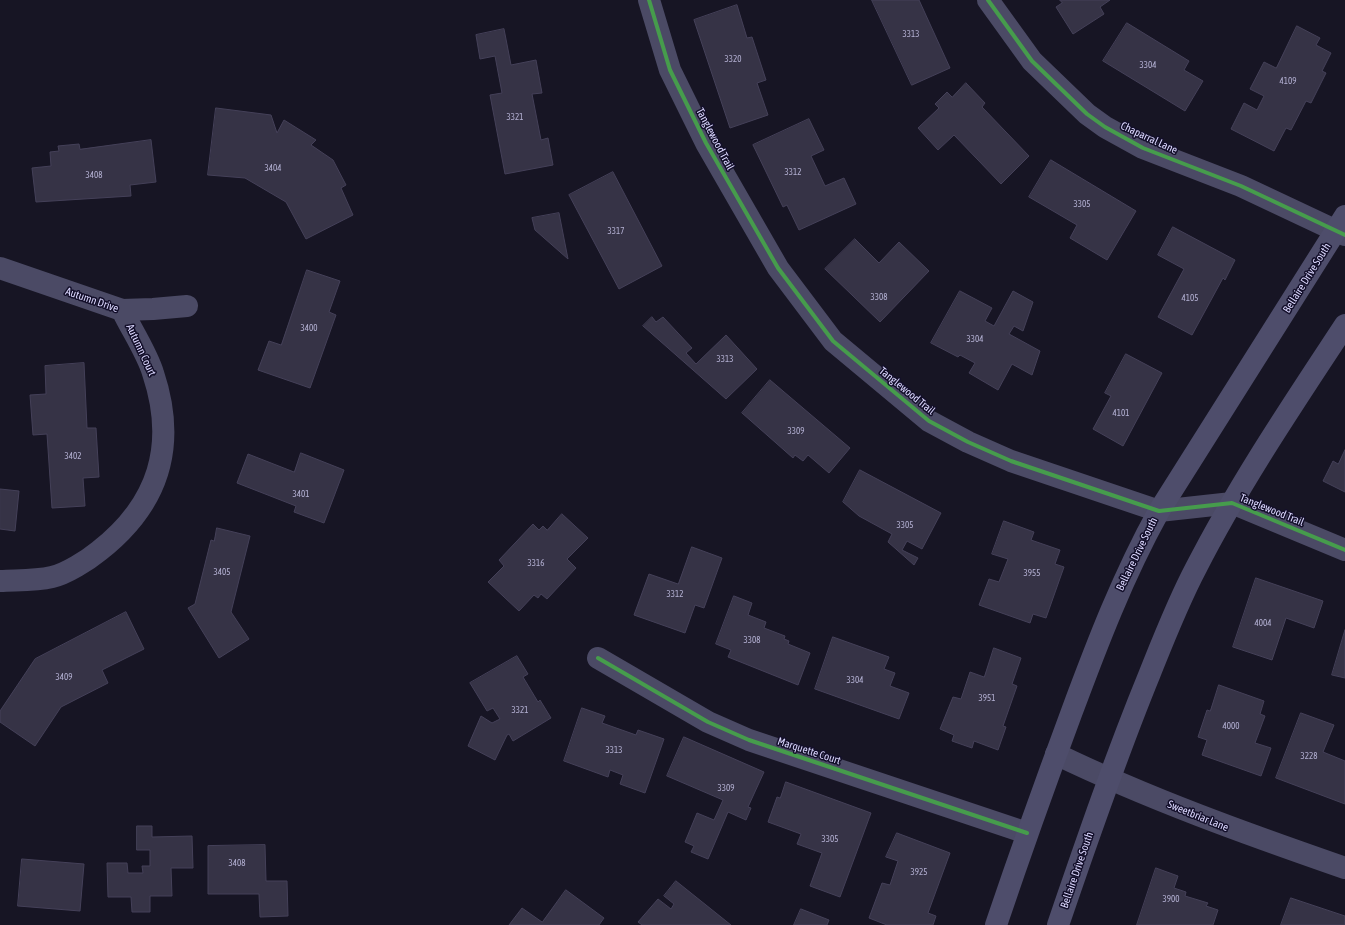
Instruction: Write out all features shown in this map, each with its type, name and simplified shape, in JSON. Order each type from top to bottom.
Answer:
[{"type":"main road","name":"Bellaire Drive South","points":[[996,925],[1027,833],[1105,622],[1137,550],[1159,511],[1342,227]]},
{"type":"main road","name":"Bellaire Drive South","points":[[1058,925],[1108,780],[1166,633],[1195,569],[1232,503],[1345,325]]},
{"type":"street","name":"Tanglewood Trail","points":[[649,0],[670,70],[706,143],[778,268],[833,342],[929,420],[968,442],[1011,460],[1159,511],[1232,503],[1345,550]]},
{"type":"street","name":"Chaparral Lane","points":[[988,0],[1032,61],[1087,114],[1105,127],[1143,148],[1342,227]]},
{"type":"street","name":"Autumn Drive","points":[[0,268],[122,310],[153,310],[187,306]]},
{"type":"street","name":"Autumn Court","points":[[0,581],[53,577],[87,560],[119,536],[142,506],[159,472],[164,437],[161,404],[153,372],[122,310]]},
{"type":"street","name":"Marquette Court","points":[[598,658],[708,722],[749,740],[1027,833]]},
{"type":"street","name":"Sweetbriar Lane","points":[[1056,754],[1108,780],[1222,826],[1345,868]]},
{"type":"building","points":[[872,0],[919,0],[950,68],[912,85]]},
{"type":"building","points":[[1060,0],[1110,0],[1100,7],[1104,14],[1073,34],[1056,7],[1062,3]]},
{"type":"building","points":[[737,5],[747,38],[752,37],[766,80],[757,83],[768,115],[730,128],[694,20]]},
{"type":"building","points":[[1127,23],[1189,61],[1184,70],[1203,81],[1185,111],[1103,61]]},
{"type":"building","points":[[1297,26],[1320,38],[1316,45],[1331,53],[1322,71],[1326,73],[1311,103],[1306,101],[1291,130],[1286,128],[1274,151],[1231,129],[1244,103],[1257,110],[1264,96],[1250,89],[1264,62],[1276,68]]},
{"type":"building","points":[[504,29],[511,65],[536,60],[542,93],[532,94],[541,140],[548,138],[553,165],[505,174],[490,95],[502,93],[495,56],[480,59],[476,35]]},
{"type":"building","points":[[966,83],[985,103],[982,107],[1029,156],[1001,184],[954,135],[938,150],[918,128],[939,108],[935,104],[947,92],[952,97]]},
{"type":"building","points":[[216,108],[271,115],[277,133],[284,120],[316,140],[311,145],[333,160],[346,185],[341,188],[353,215],[306,239],[286,202],[245,178],[208,175]]},
{"type":"building","points":[[809,119],[824,150],[811,156],[825,186],[844,178],[856,204],[799,230],[787,205],[783,207],[753,145]]},
{"type":"building","points":[[151,140],[156,182],[130,185],[131,196],[36,202],[32,168],[51,166],[50,152],[59,151],[58,146],[79,144],[80,149]]},
{"type":"building","points":[[1051,160],[1136,211],[1107,260],[1070,238],[1077,225],[1029,197]]},
{"type":"building","points":[[613,172],[662,266],[619,289],[569,195]]},
{"type":"building","points":[[559,213],[568,259],[535,230],[532,218]]},
{"type":"building","points":[[1173,227],[1235,260],[1225,280],[1223,278],[1192,335],[1158,317],[1184,269],[1158,255]]},
{"type":"building","points":[[855,239],[879,263],[899,242],[929,271],[880,322],[825,269]]},
{"type":"building","points":[[307,270],[340,281],[329,312],[336,315],[310,388],[258,370],[269,341],[281,345]]},
{"type":"building","points":[[960,291],[992,308],[985,321],[994,326],[1013,291],[1033,302],[1023,331],[1014,326],[1009,334],[1040,351],[1032,375],[1012,364],[998,390],[969,373],[975,363],[960,355],[958,357],[931,343]]},
{"type":"building","points":[[652,317],[656,322],[663,317],[692,348],[686,353],[696,364],[726,335],[757,369],[726,399],[643,326]]},
{"type":"building","points":[[1126,354],[1162,373],[1123,446],[1093,429],[1111,396],[1105,393]]},
{"type":"building","points":[[84,363],[87,428],[96,428],[99,477],[83,478],[85,506],[52,508],[47,434],[33,435],[30,395],[46,394],[45,366]]},
{"type":"building","points":[[770,380],[850,448],[829,473],[808,455],[803,461],[795,455],[793,458],[742,413]]},
{"type":"building","points":[[1345,450],[1345,492],[1323,481],[1333,461],[1338,464]]},
{"type":"building","points":[[301,453],[344,470],[324,523],[294,512],[296,506],[237,483],[248,454],[294,472]]},
{"type":"building","points":[[860,470],[941,513],[922,549],[907,541],[902,550],[918,558],[914,565],[888,542],[892,534],[859,516],[843,502]]},
{"type":"building","points":[[0,489],[19,491],[15,531],[0,529]]},
{"type":"building","points":[[562,514],[588,538],[567,559],[576,568],[547,599],[541,594],[538,598],[534,595],[519,611],[488,582],[504,566],[499,560],[533,524],[539,530],[543,526],[547,530]]},
{"type":"building","points":[[1004,521],[1034,532],[1031,540],[1060,550],[1055,564],[1064,567],[1046,618],[1033,614],[1030,623],[979,605],[989,579],[999,582],[1008,559],[992,554]]},
{"type":"building","points":[[217,528],[250,536],[231,612],[249,639],[219,658],[188,608],[195,604],[211,540],[214,541]]},
{"type":"building","points":[[692,547],[722,558],[704,608],[695,605],[685,633],[634,615],[649,574],[678,584]]},
{"type":"building","points":[[1256,578],[1323,601],[1314,628],[1286,618],[1272,660],[1233,647]]},
{"type":"building","points":[[734,596],[752,603],[748,615],[766,622],[764,628],[785,636],[784,639],[789,641],[788,644],[810,653],[798,685],[728,657],[731,650],[716,644]]},
{"type":"building","points":[[126,612],[144,649],[102,670],[108,683],[61,707],[35,746],[0,722],[0,711],[35,659]]},
{"type":"building","points":[[1345,630],[1345,678],[1332,675]]},
{"type":"building","points":[[833,637],[889,657],[884,669],[895,673],[890,686],[909,693],[899,719],[815,689]]},
{"type":"building","points":[[994,648],[1021,658],[1012,684],[1017,686],[1003,726],[1006,727],[998,750],[974,741],[972,748],[952,741],[954,735],[940,729],[953,697],[961,699],[970,672],[984,677]]},
{"type":"building","points":[[517,656],[528,674],[523,677],[538,702],[540,700],[551,718],[513,741],[509,734],[507,735],[495,760],[468,746],[481,716],[492,723],[500,719],[493,708],[487,711],[470,683]]},
{"type":"building","points":[[1219,685],[1264,701],[1260,714],[1265,716],[1255,743],[1271,748],[1261,776],[1202,755],[1207,740],[1198,737],[1207,710],[1210,711]]},
{"type":"building","points":[[582,708],[605,716],[602,723],[636,735],[638,730],[664,739],[645,793],[620,784],[623,775],[610,770],[608,777],[564,761]]},
{"type":"building","points":[[1301,713],[1334,725],[1323,752],[1345,761],[1345,804],[1276,778]]},
{"type":"building","points":[[684,737],[764,772],[748,807],[751,808],[746,820],[728,812],[708,859],[691,852],[694,846],[685,842],[697,813],[714,820],[723,800],[667,776]]},
{"type":"building","points":[[786,782],[871,813],[840,897],[810,886],[822,853],[797,844],[801,834],[768,822],[777,797],[780,798]]},
{"type":"building","points":[[137,826],[152,826],[152,837],[192,836],[193,868],[171,868],[172,896],[150,896],[150,912],[132,912],[131,897],[108,897],[107,863],[127,863],[128,873],[143,873],[142,866],[150,866],[150,850],[137,850]]},
{"type":"building","points":[[897,833],[950,853],[928,913],[936,916],[933,925],[887,925],[869,918],[882,883],[890,885],[898,861],[886,857]]},
{"type":"building","points":[[265,845],[266,881],[287,881],[288,916],[260,917],[259,894],[208,894],[208,846]]},
{"type":"building","points":[[22,859],[84,864],[80,911],[18,906]]},
{"type":"building","points":[[1156,868],[1178,876],[1174,888],[1186,892],[1185,896],[1208,903],[1206,906],[1218,910],[1213,925],[1137,925]]},
{"type":"building","points":[[676,881],[731,925],[642,925],[638,922],[658,899],[671,909],[674,904],[664,896]]},
{"type":"building","points":[[566,890],[604,918],[599,925],[509,925],[522,908],[542,922]]},
{"type":"building","points":[[1291,898],[1345,916],[1345,925],[1281,925]]},
{"type":"building","points":[[801,909],[829,920],[827,925],[794,925]]},
{"type":"cycle path","points":[[649,0],[670,70],[706,143],[778,268],[833,341],[929,421],[968,442],[1011,461],[1159,511],[1232,503],[1345,550]]},
{"type":"cycle path","points":[[988,0],[1032,61],[1087,114],[1105,127],[1143,148],[1241,186],[1345,235]]},
{"type":"cycle path","points":[[598,658],[708,722],[749,740],[1027,833]]}]
